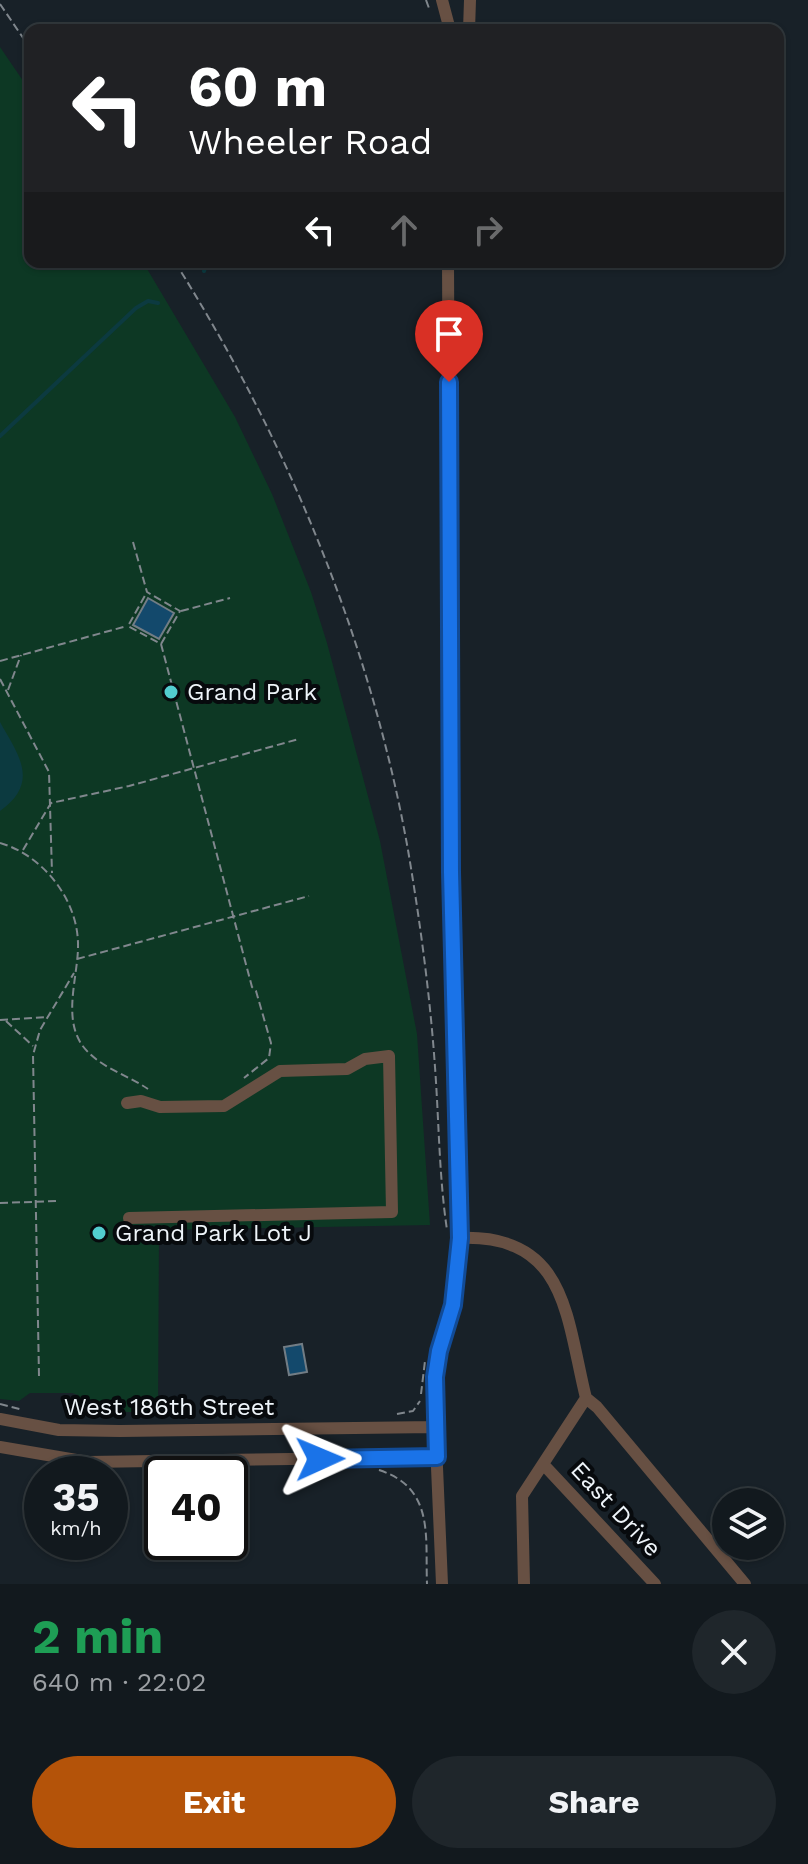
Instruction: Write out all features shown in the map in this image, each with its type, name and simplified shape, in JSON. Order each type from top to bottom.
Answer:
[{"type":"street","points":[[442,0],[448,24]]},
{"type":"street","points":[[469,24],[470,0]]},
{"type":"street","points":[[442,1584],[435,1413],[439,1351],[453,1305],[460,1238],[451,872],[448,268]]},
{"type":"street","points":[[127,1103],[141,1101],[160,1107],[224,1106],[280,1071],[347,1069],[365,1059],[389,1056],[392,1212],[129,1218]]},
{"type":"street","points":[[460,1238],[492,1239],[514,1245],[532,1255],[546,1269],[566,1305],[586,1398],[597,1407],[745,1584]]},
{"type":"street","points":[[524,1584],[522,1496],[586,1398]]},
{"type":"street","name":"West 186th Street","points":[[0,1419],[59,1430],[435,1427]]},
{"type":"street","points":[[0,1447],[88,1462],[437,1457]]},
{"type":"street","name":"East Drive","points":[[544,1465],[655,1584]]},
{"type":"path","points":[[426,0],[430,11]]},
{"type":"path","points":[[0,4],[24,39]]},
{"type":"path","points":[[179,268],[214,324],[286,466],[348,622],[380,725],[408,851],[420,934],[435,1064],[442,1195],[447,1231]]},
{"type":"path","points":[[133,542],[147,592],[180,611],[230,598]]},
{"type":"path","points":[[128,626],[147,592]]},
{"type":"path","points":[[180,611],[161,644],[233,917],[272,1047],[269,1058],[239,1082]]},
{"type":"path","points":[[0,661],[128,626],[161,644]]},
{"type":"path","points":[[7,691],[21,655]]},
{"type":"path","points":[[0,679],[46,765],[51,803],[52,876],[77,931],[75,1026],[82,1045],[105,1066],[151,1091]]},
{"type":"path","points":[[22,851],[51,803],[129,786],[299,739]]},
{"type":"path","points":[[0,843],[22,851],[52,876]]},
{"type":"path","points":[[76,960],[309,896]]},
{"type":"path","points":[[39,1376],[34,1048],[74,972]]},
{"type":"path","points":[[1,1020],[48,1017]]},
{"type":"path","points":[[1,1020],[13,1025],[34,1048]]},
{"type":"path","points":[[0,1203],[58,1201]]},
{"type":"path","points":[[0,1404],[27,1411]]},
{"type":"path","points":[[373,1468],[395,1477],[419,1499],[424,1511],[427,1584]]},
{"type":"green space","name":"Grand Park","points":[[0,47],[24,82],[24,268],[147,268],[235,417],[272,494],[311,592],[380,841],[417,1034],[430,1225],[159,1230],[158,1412],[93,1412],[84,1409],[78,1395],[72,1393],[30,1393],[19,1401],[0,1399]]},
{"type":"water","points":[[0,722],[19,757],[23,779],[20,790],[0,811]]},
{"type":"building","points":[[148,598],[174,613],[159,639],[133,625]]},
{"type":"building","points":[[302,1344],[307,1372],[289,1375],[284,1347]]},
{"type":"waterway","points":[[0,436],[136,308],[148,301],[158,303]]},
{"type":"place","name":"Grand Park","points":[[171,692]]},
{"type":"place","name":"Grand Park Lot J","points":[[99,1233]]},
{"type":"route","points":[[320,1459],[437,1457],[435,1377],[439,1351],[453,1305],[460,1238],[451,872],[449,382]]}]
